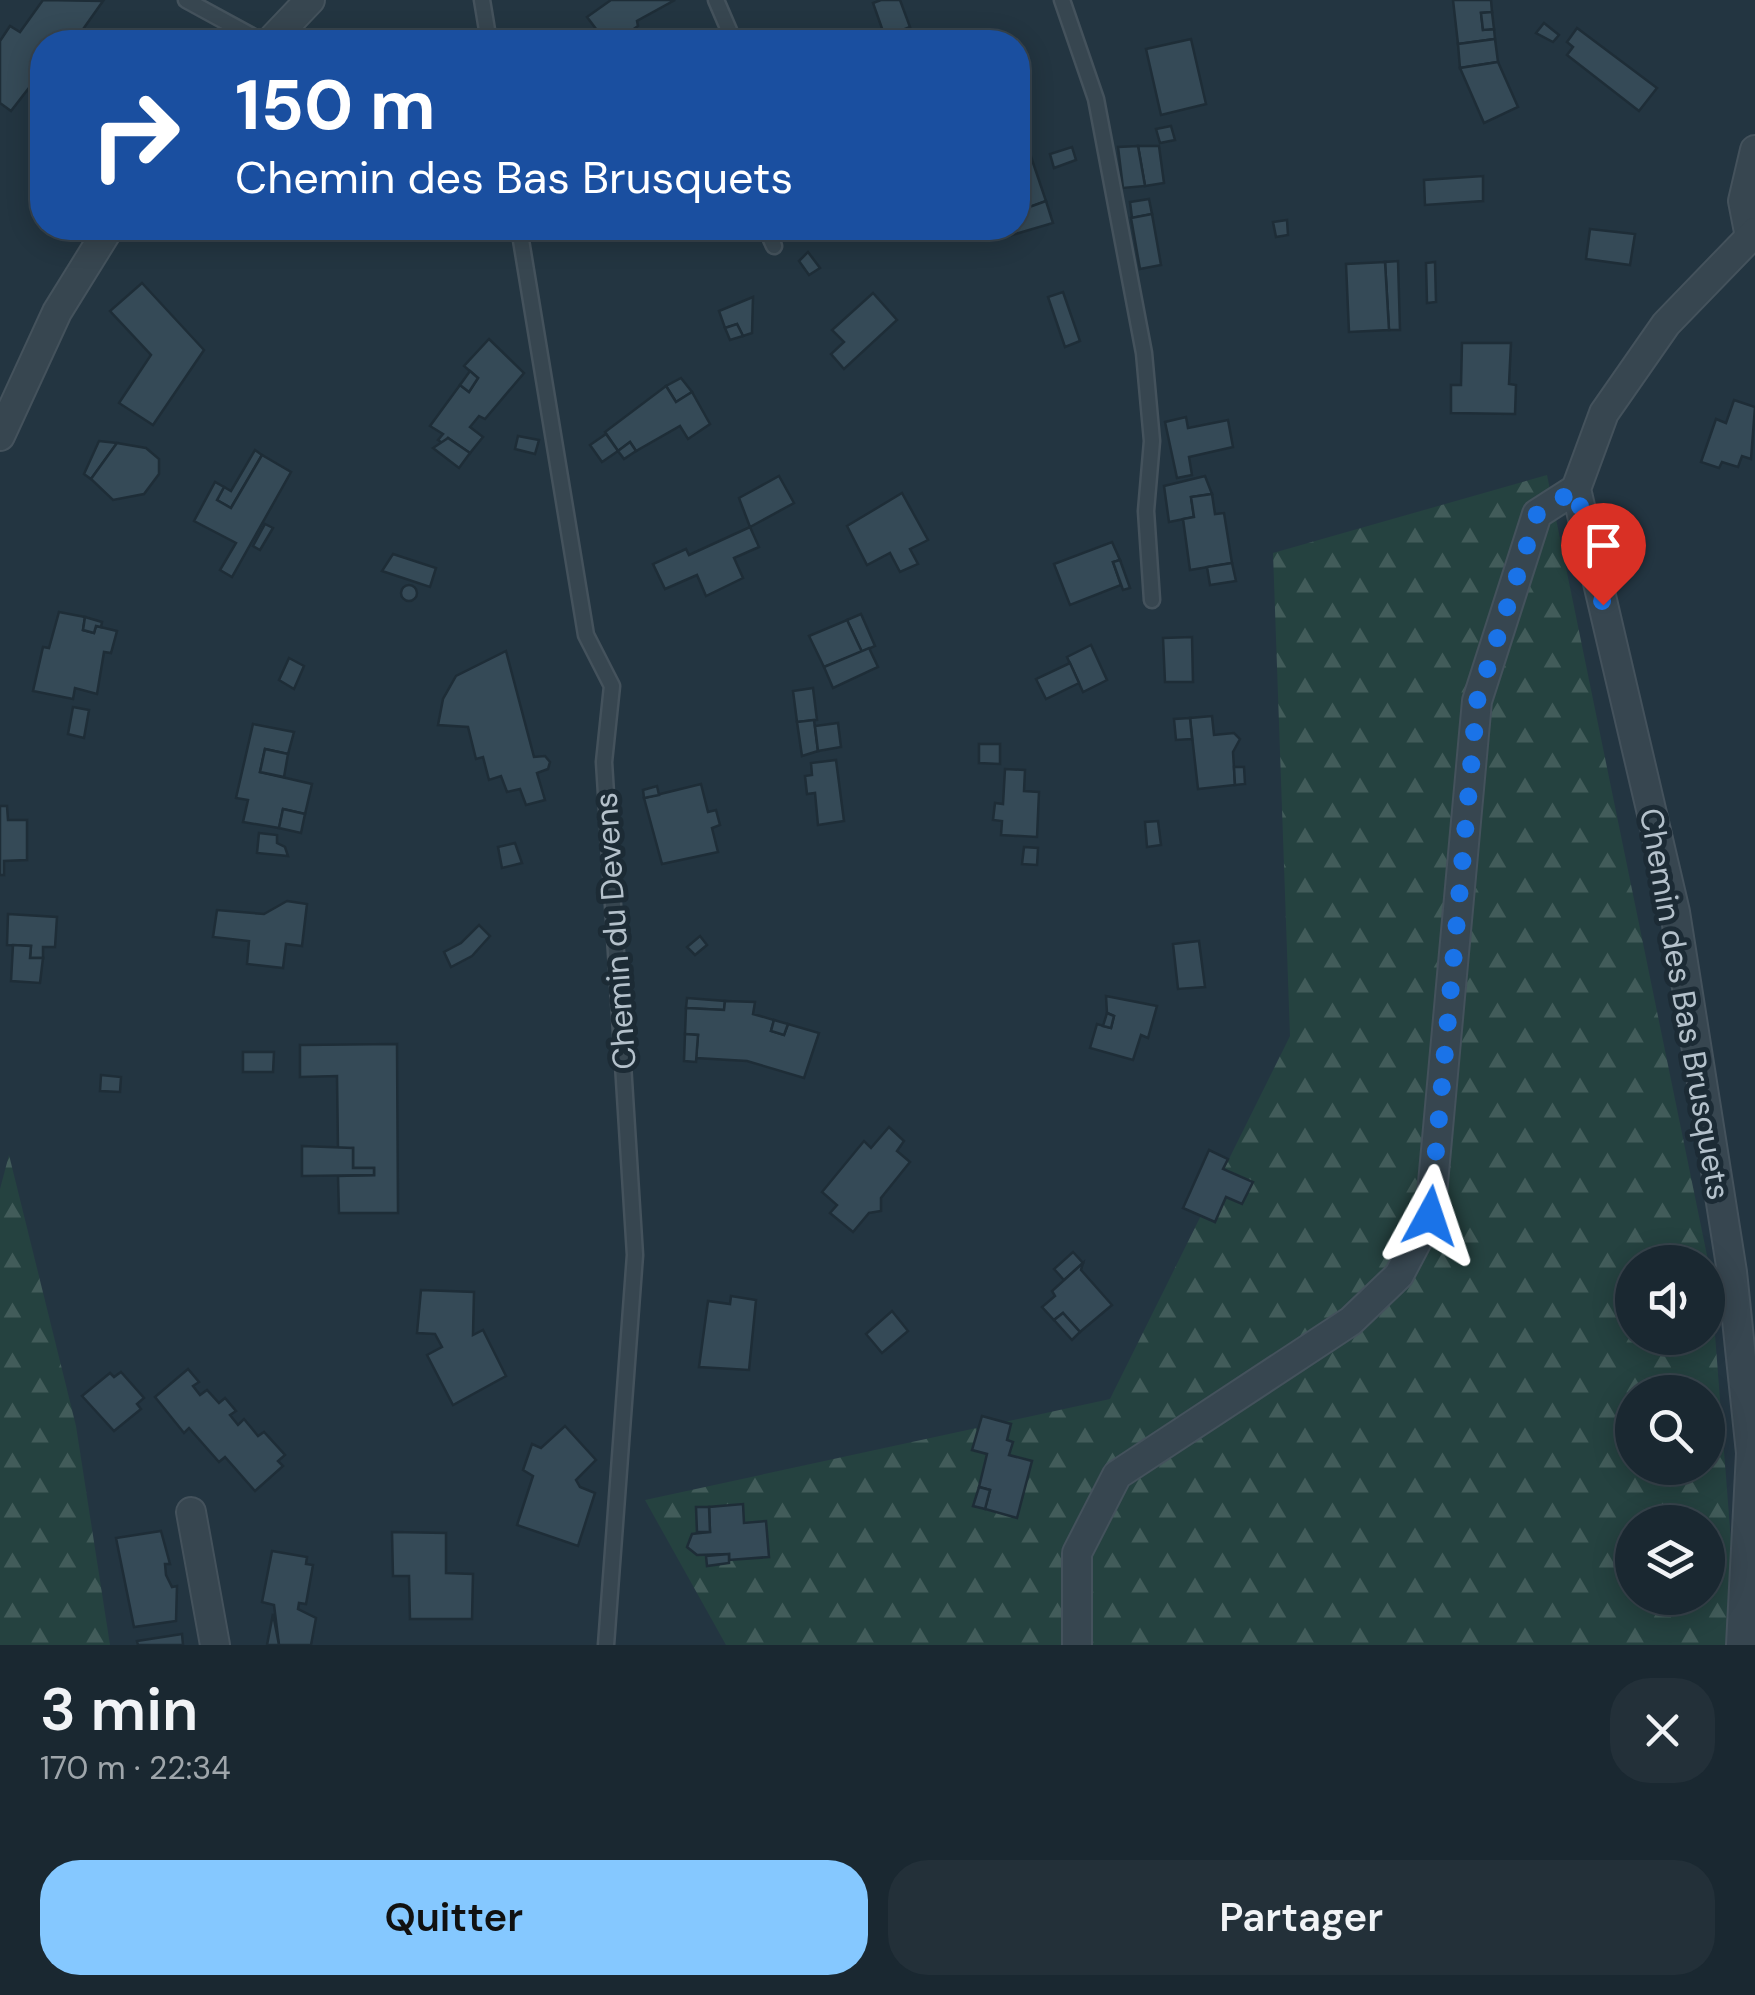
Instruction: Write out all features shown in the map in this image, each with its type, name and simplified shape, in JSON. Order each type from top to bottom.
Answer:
[{"type":"street","points":[[279,30],[310,0]]},
{"type":"street","points":[[1077,1645],[1077,1553],[1117,1475],[1350,1320],[1399,1274],[1430,1216],[1477,701],[1537,514],[1576,489],[1604,413],[1666,324],[1752,234],[1743,201],[1755,150]]},
{"type":"street","points":[[0,436],[57,312],[102,240]]},
{"type":"street","name":"Chemin des Bas Brusquets","points":[[1576,489],[1675,912],[1732,1272],[1750,1453],[1741,1645]]},
{"type":"street","points":[[191,1512],[215,1645]]},
{"type":"lane","points":[[186,0],[243,30]]},
{"type":"lane","points":[[482,0],[487,30]]},
{"type":"lane","points":[[716,0],[729,30]]},
{"type":"lane","points":[[1062,0],[1096,99],[1144,353],[1152,440],[1146,511],[1152,600]]},
{"type":"lane","name":"Chemin du Devens","points":[[521,240],[586,635],[612,686],[604,762],[635,1255],[606,1645]]},
{"type":"lane","points":[[771,240],[774,246]]},
{"type":"green space","points":[[1547,475],[1705,1245],[1615,1245],[1615,1355],[1717,1355],[1718,1375],[1615,1375],[1615,1485],[1725,1485],[1725,1464],[1739,1645],[726,1645],[645,1500],[1110,1399],[1290,1036],[1273,553]]},
{"type":"green space","points":[[9,1155],[76,1426],[110,1645],[0,1645],[0,1189]]},
{"type":"building","points":[[43,0],[103,1],[82,30],[30,30],[30,86],[11,111],[0,103],[0,41],[10,26],[20,32]]},
{"type":"building","points":[[611,0],[675,0],[637,21],[638,26],[632,30],[597,30],[587,17]]},
{"type":"building","points":[[900,0],[910,27],[883,30],[873,3]]},
{"type":"building","points":[[1453,0],[1491,0],[1492,12],[1481,13],[1483,30],[1494,29],[1495,39],[1458,44]]},
{"type":"building","points":[[1492,12],[1494,29],[1483,30],[1481,13]]},
{"type":"building","points":[[1544,23],[1559,35],[1553,42],[1536,33]]},
{"type":"building","points":[[1577,28],[1657,88],[1639,111],[1567,55],[1573,47],[1567,42]]},
{"type":"building","points":[[1191,39],[1206,104],[1161,115],[1146,49]]},
{"type":"building","points":[[1495,39],[1498,62],[1460,68],[1458,44]]},
{"type":"building","points":[[1498,62],[1518,107],[1484,123],[1460,68]]},
{"type":"building","points":[[1171,126],[1175,140],[1160,143],[1156,129]]},
{"type":"building","points":[[1138,146],[1159,146],[1164,183],[1145,186]]},
{"type":"building","points":[[1138,146],[1145,186],[1123,188],[1118,147]]},
{"type":"building","points":[[1072,147],[1076,160],[1054,168],[1050,154]]},
{"type":"building","points":[[1030,154],[1046,201],[1030,207]]},
{"type":"building","points":[[1483,176],[1483,201],[1425,205],[1424,180]]},
{"type":"building","points":[[1149,199],[1152,214],[1132,218],[1130,202]]},
{"type":"building","points":[[1046,201],[1053,223],[1030,230],[1030,207]]},
{"type":"building","points":[[1152,214],[1161,265],[1140,269],[1131,218]]},
{"type":"building","points":[[1287,220],[1288,235],[1276,237],[1273,222]]},
{"type":"building","points":[[1590,229],[1635,234],[1630,265],[1586,259]]},
{"type":"building","points":[[808,252],[820,268],[809,275],[799,261]]},
{"type":"building","points":[[1398,261],[1400,330],[1389,330],[1385,262]]},
{"type":"building","points":[[1385,262],[1389,330],[1349,332],[1346,264]]},
{"type":"building","points":[[1435,262],[1436,302],[1427,303],[1426,263]]},
{"type":"building","points":[[142,283],[204,350],[153,425],[119,403],[151,355],[110,311]]},
{"type":"building","points":[[1063,292],[1080,341],[1065,347],[1048,297]]},
{"type":"building","points":[[873,293],[897,320],[844,369],[831,354],[844,342],[832,330]]},
{"type":"building","points":[[753,297],[752,333],[743,336],[737,324],[725,328],[719,311]]},
{"type":"building","points":[[737,324],[743,336],[730,340],[725,328]]},
{"type":"building","points":[[489,339],[524,373],[485,419],[479,416],[470,427],[483,437],[470,453],[448,438],[444,444],[438,440],[443,434],[430,426],[460,385],[469,392],[478,378],[464,366]]},
{"type":"building","points":[[1462,343],[1511,343],[1509,384],[1516,385],[1515,414],[1451,413],[1451,385],[1461,385]]},
{"type":"building","points":[[470,371],[478,378],[469,392],[460,385]]},
{"type":"building","points":[[681,378],[692,392],[676,402],[666,386]]},
{"type":"building","points":[[666,386],[676,402],[692,392],[710,424],[688,439],[680,426],[636,451],[630,442],[618,451],[605,432]]},
{"type":"building","points":[[1734,400],[1755,407],[1751,459],[1742,456],[1738,467],[1722,462],[1719,468],[1701,462],[1716,419],[1726,423]]},
{"type":"building","points":[[1186,417],[1188,428],[1228,420],[1233,447],[1189,457],[1192,475],[1177,478],[1165,422]]},
{"type":"building","points":[[606,434],[618,451],[602,462],[590,445]]},
{"type":"building","points":[[518,436],[539,440],[535,454],[515,449]]},
{"type":"building","points":[[448,438],[470,453],[459,468],[433,448]]},
{"type":"building","points":[[99,441],[117,443],[91,479],[84,474]]},
{"type":"building","points":[[630,442],[636,451],[624,459],[618,451]]},
{"type":"building","points":[[117,443],[146,448],[159,459],[159,474],[144,494],[113,500],[91,479]]},
{"type":"building","points":[[255,450],[262,455],[231,508],[217,500],[224,487],[231,491]]},
{"type":"building","points":[[262,455],[291,472],[232,577],[220,570],[236,543],[194,521],[215,482],[224,487],[217,500],[231,508]]},
{"type":"building","points":[[779,476],[794,503],[750,527],[739,498]]},
{"type":"building","points":[[1205,476],[1212,494],[1191,497],[1194,517],[1169,522],[1164,486]]},
{"type":"building","points":[[902,493],[928,540],[910,549],[918,564],[900,572],[890,553],[867,565],[847,526]]},
{"type":"building","points":[[1212,494],[1215,514],[1224,513],[1232,563],[1190,570],[1183,519],[1194,517],[1191,497]]},
{"type":"building","points":[[265,524],[273,528],[260,550],[253,546]]},
{"type":"building","points":[[750,527],[759,547],[734,558],[743,578],[706,596],[697,575],[665,589],[653,564],[686,549],[689,555]]},
{"type":"building","points":[[1112,542],[1120,560],[1113,562],[1121,585],[1070,605],[1054,564]]},
{"type":"building","points":[[393,554],[436,568],[430,587],[382,571]]},
{"type":"building","points":[[1120,560],[1130,588],[1123,590],[1113,562]]},
{"type":"building","points":[[1232,563],[1236,581],[1210,585],[1207,567]]},
{"type":"building","points":[[409,585],[417,593],[409,601],[401,593]]},
{"type":"building","points":[[59,612],[85,617],[83,630],[94,633],[96,626],[117,631],[111,653],[104,652],[97,694],[75,688],[73,699],[33,691],[43,647],[49,648]]},
{"type":"building","points":[[861,614],[875,646],[862,652],[847,620]]},
{"type":"building","points":[[85,617],[102,622],[101,627],[96,626],[94,633],[83,630]]},
{"type":"building","points":[[847,620],[862,652],[824,667],[809,636]]},
{"type":"building","points":[[1192,637],[1193,682],[1165,682],[1163,638]]},
{"type":"building","points":[[1091,645],[1107,680],[1083,692],[1067,657]]},
{"type":"building","points":[[869,648],[878,667],[833,688],[824,667]]},
{"type":"building","points":[[506,651],[534,757],[545,756],[550,762],[548,769],[537,773],[545,800],[526,805],[520,789],[507,792],[501,776],[489,780],[483,757],[476,759],[468,727],[438,725],[443,699],[456,676]]},
{"type":"building","points":[[289,658],[304,666],[294,689],[279,680]]},
{"type":"building","points":[[1070,663],[1079,683],[1046,699],[1036,679]]},
{"type":"building","points":[[813,688],[817,720],[797,722],[793,691]]},
{"type":"building","points":[[73,707],[89,710],[84,738],[68,734]]},
{"type":"building","points":[[1212,716],[1214,735],[1234,733],[1240,739],[1233,752],[1235,785],[1198,789],[1190,718]]},
{"type":"building","points":[[1190,718],[1192,739],[1176,740],[1174,719]]},
{"type":"building","points":[[814,720],[818,751],[802,756],[797,722]]},
{"type":"building","points":[[838,723],[841,747],[818,751],[815,726]]},
{"type":"building","points":[[253,724],[294,732],[288,754],[265,749],[260,772],[312,784],[305,814],[283,809],[279,828],[243,822],[248,800],[236,798]]},
{"type":"building","points":[[979,744],[1000,744],[1000,764],[979,763]]},
{"type":"building","points":[[265,749],[288,754],[284,777],[260,772]]},
{"type":"building","points":[[836,760],[844,821],[818,825],[815,793],[807,794],[805,776],[812,775],[811,763]]},
{"type":"building","points":[[1234,767],[1244,767],[1245,784],[1235,785]]},
{"type":"building","points":[[1005,769],[1025,770],[1024,791],[1039,792],[1037,837],[1001,835],[1002,821],[993,820],[995,803],[1003,804]]},
{"type":"building","points":[[701,784],[708,812],[716,810],[720,825],[712,828],[718,852],[662,864],[644,798]]},
{"type":"building","points":[[657,786],[659,795],[644,798],[643,790]]},
{"type":"building","points":[[0,806],[7,806],[8,820],[27,820],[27,860],[4,861],[4,875],[0,875]]},
{"type":"building","points":[[283,809],[305,814],[301,833],[279,828]]},
{"type":"building","points":[[1158,821],[1161,845],[1147,847],[1145,822]]},
{"type":"building","points":[[259,833],[277,835],[277,843],[285,847],[288,856],[257,853]]},
{"type":"building","points":[[515,843],[522,863],[502,868],[498,847]]},
{"type":"building","points":[[1024,847],[1038,848],[1037,865],[1022,864]]},
{"type":"building","points":[[287,901],[307,904],[302,946],[286,944],[283,968],[247,964],[249,941],[213,937],[217,910],[264,914]]},
{"type":"building","points":[[8,914],[57,917],[55,947],[43,947],[43,958],[30,958],[31,946],[7,945]]},
{"type":"building","points":[[479,925],[490,936],[472,956],[451,967],[444,952],[461,943]]},
{"type":"building","points":[[700,936],[707,945],[695,955],[687,947]]},
{"type":"building","points":[[1199,941],[1205,987],[1178,989],[1173,944]]},
{"type":"building","points":[[13,945],[31,946],[30,958],[43,958],[40,983],[11,981]]},
{"type":"building","points":[[1106,996],[1157,1006],[1148,1038],[1141,1035],[1133,1060],[1090,1048],[1097,1024],[1111,1028],[1114,1016],[1107,1013]]},
{"type":"building","points":[[687,998],[725,1001],[724,1010],[686,1008]]},
{"type":"building","points":[[725,1001],[755,1002],[753,1014],[774,1020],[771,1031],[784,1035],[788,1024],[819,1033],[804,1078],[747,1061],[696,1058],[698,1035],[685,1034],[686,1008],[724,1010]]},
{"type":"building","points":[[1107,1013],[1114,1016],[1111,1028],[1103,1026]]},
{"type":"building","points":[[774,1020],[788,1024],[784,1035],[771,1031]]},
{"type":"building","points":[[685,1034],[698,1035],[696,1062],[684,1061]]},
{"type":"building","points":[[397,1044],[398,1213],[339,1213],[338,1176],[374,1175],[374,1168],[353,1168],[353,1148],[338,1149],[337,1076],[300,1077],[300,1045]]},
{"type":"building","points":[[243,1052],[274,1052],[273,1072],[243,1072]]},
{"type":"building","points":[[101,1075],[121,1077],[120,1092],[100,1091]]},
{"type":"building","points":[[889,1127],[904,1141],[897,1151],[910,1162],[881,1198],[881,1211],[869,1213],[853,1232],[830,1213],[837,1205],[822,1192],[864,1141],[871,1148]]},
{"type":"building","points":[[302,1146],[353,1148],[353,1168],[374,1168],[374,1175],[302,1176]]},
{"type":"building","points":[[1209,1150],[1228,1159],[1223,1169],[1253,1182],[1242,1204],[1226,1197],[1215,1222],[1183,1208]]},
{"type":"building","points":[[1073,1252],[1083,1263],[1064,1280],[1054,1269]]},
{"type":"building","points":[[1083,1263],[1081,1270],[1112,1305],[1080,1332],[1063,1313],[1054,1320],[1042,1307],[1055,1296],[1052,1291]]},
{"type":"building","points":[[421,1290],[474,1292],[473,1335],[483,1330],[506,1376],[453,1405],[427,1355],[442,1347],[435,1334],[417,1333]]},
{"type":"building","points":[[731,1296],[756,1300],[749,1370],[699,1367],[708,1301],[730,1304]]},
{"type":"building","points":[[892,1311],[908,1331],[882,1353],[866,1334]]},
{"type":"building","points":[[1063,1313],[1080,1332],[1072,1340],[1054,1320]]},
{"type":"building","points":[[188,1369],[199,1382],[193,1386],[200,1395],[207,1390],[219,1403],[225,1398],[236,1411],[230,1415],[238,1425],[244,1419],[258,1436],[264,1432],[285,1455],[278,1461],[283,1466],[255,1491],[225,1457],[219,1462],[189,1428],[184,1433],[155,1397]]},
{"type":"building","points":[[121,1372],[144,1398],[137,1404],[141,1409],[114,1431],[82,1396],[110,1373],[114,1377]]},
{"type":"building","points":[[982,1416],[1011,1424],[1007,1440],[1013,1442],[1009,1455],[1032,1461],[1017,1518],[985,1509],[990,1490],[979,1487],[987,1454],[972,1450]]},
{"type":"building","points":[[565,1426],[596,1460],[576,1480],[580,1487],[595,1493],[578,1546],[517,1525],[533,1476],[523,1470],[532,1444],[541,1448]]},
{"type":"building","points":[[979,1487],[990,1490],[985,1509],[973,1506]]},
{"type":"building","points":[[743,1504],[744,1523],[766,1521],[769,1557],[729,1560],[729,1554],[697,1555],[687,1547],[692,1534],[710,1532],[709,1507]]},
{"type":"building","points":[[696,1507],[709,1507],[710,1532],[697,1532]]},
{"type":"building","points":[[161,1531],[170,1564],[165,1564],[166,1575],[172,1587],[177,1586],[176,1621],[134,1627],[116,1538]]},
{"type":"building","points":[[392,1532],[446,1533],[446,1573],[473,1574],[472,1619],[410,1619],[409,1576],[393,1576]]},
{"type":"building","points":[[272,1551],[307,1557],[306,1564],[313,1565],[306,1604],[299,1603],[298,1609],[316,1618],[311,1645],[279,1645],[274,1605],[262,1602]]},
{"type":"building","points":[[729,1554],[729,1563],[707,1566],[706,1556]]},
{"type":"building","points":[[273,1614],[279,1645],[267,1645]]},
{"type":"building","points":[[182,1634],[183,1645],[138,1645],[137,1641]]},
{"type":"route","points":[[1430,1216],[1477,701],[1537,514],[1576,489],[1603,605]]}]
